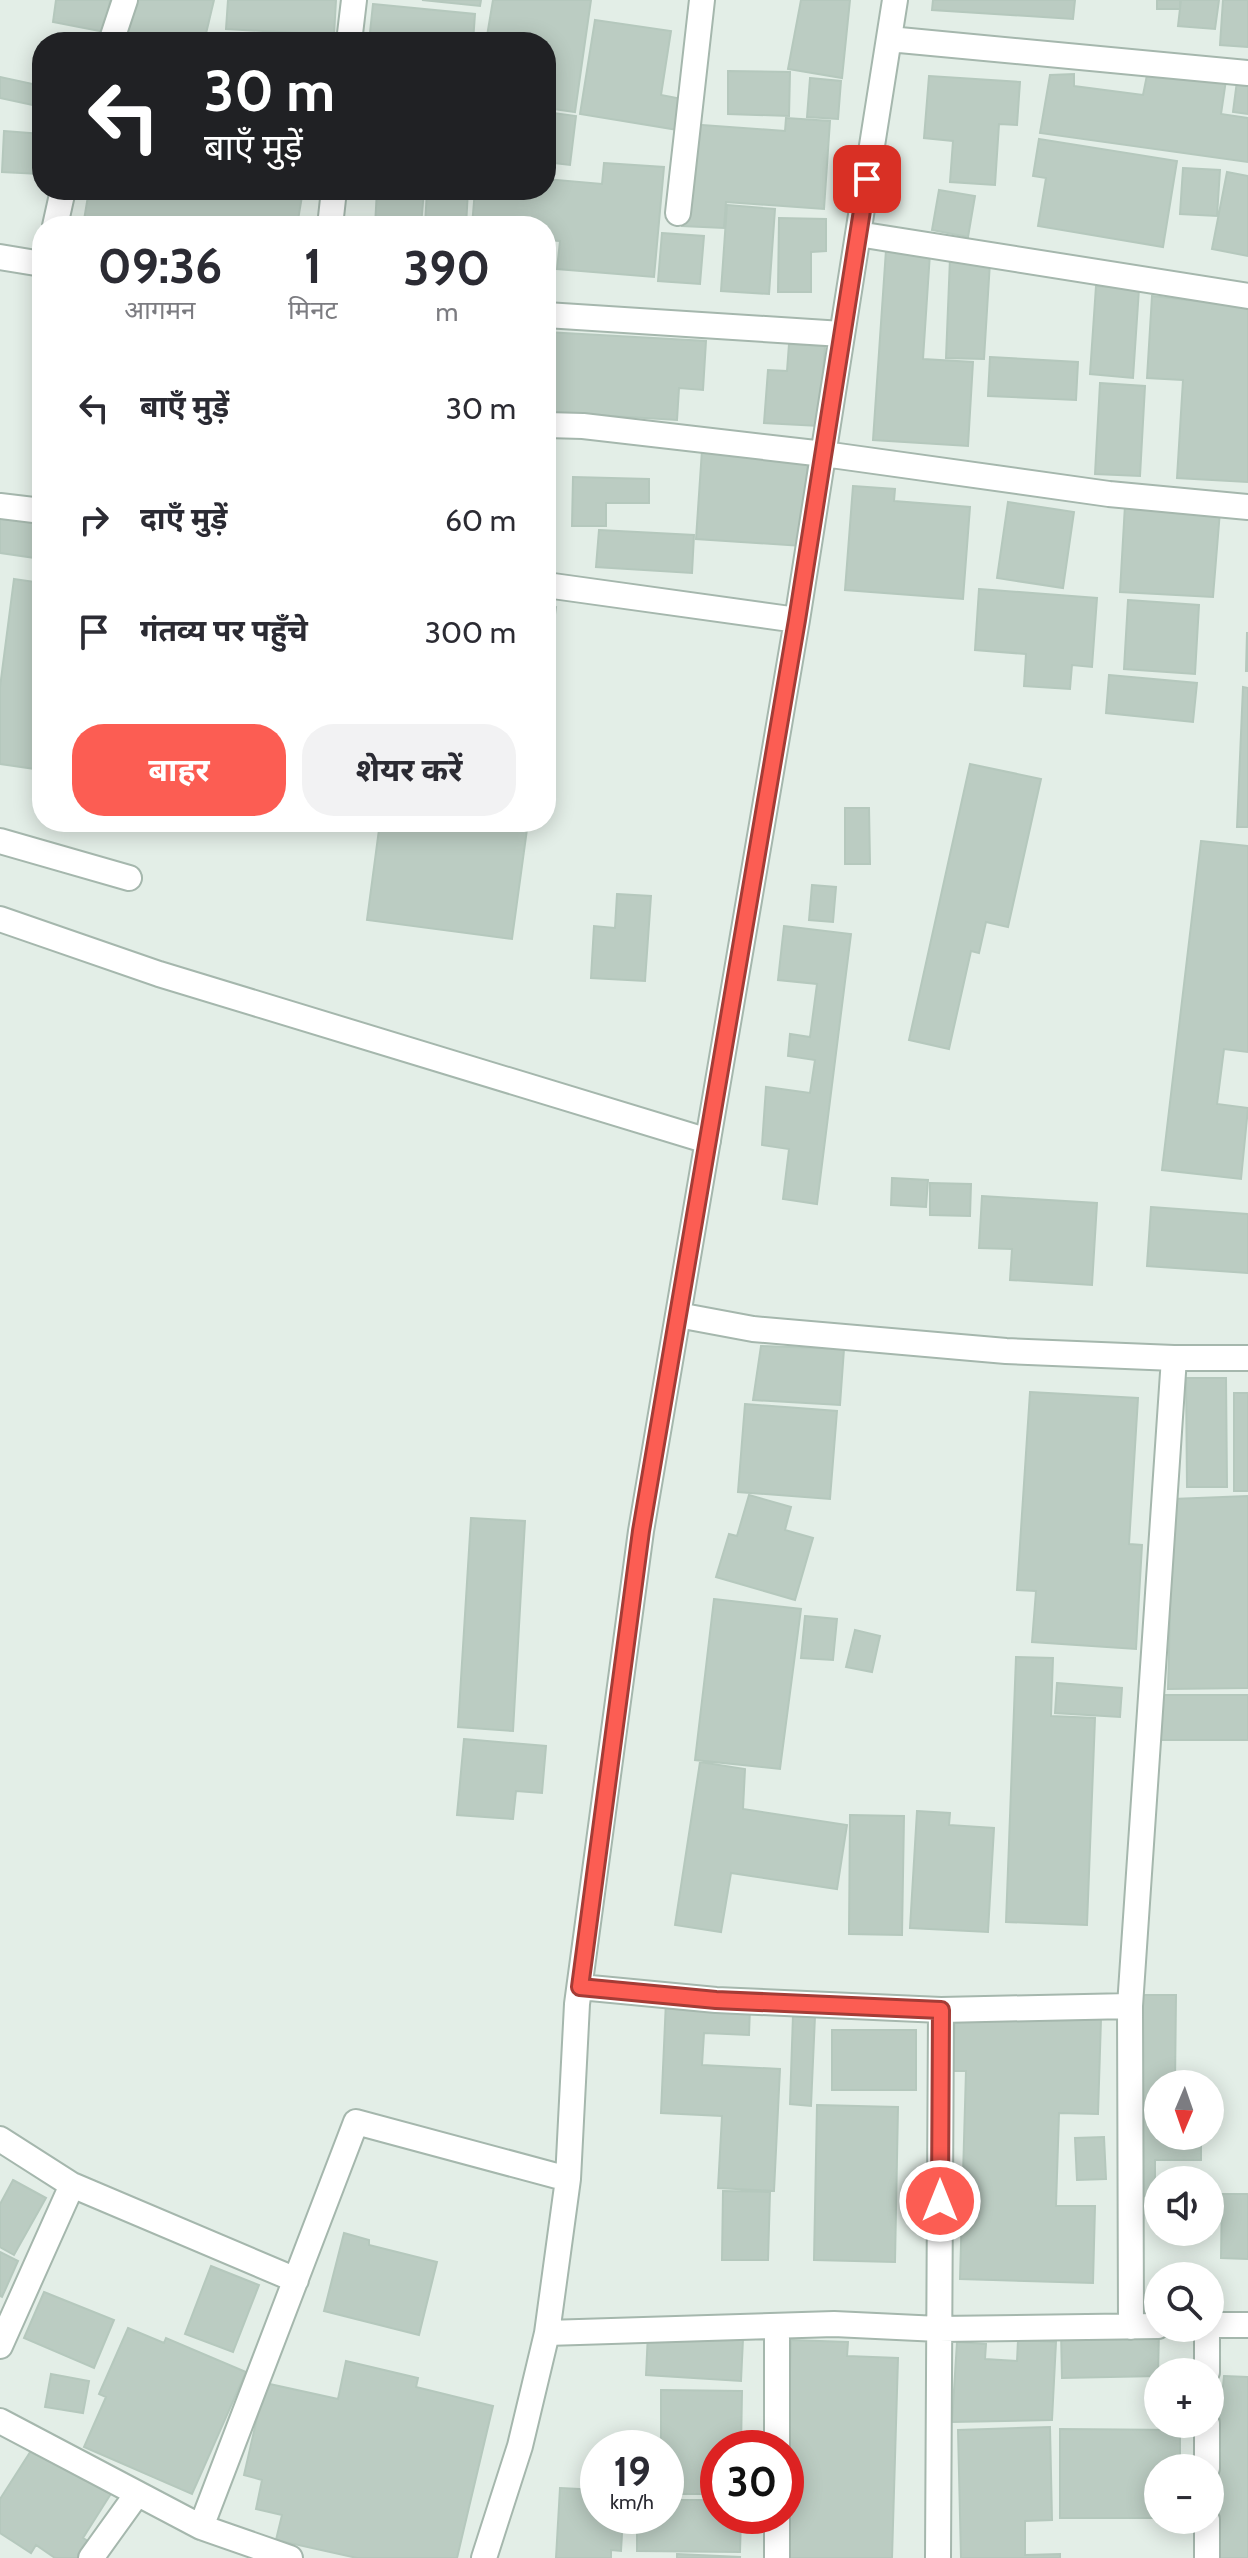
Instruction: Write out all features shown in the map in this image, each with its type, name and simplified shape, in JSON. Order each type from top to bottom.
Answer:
[{"type":"street","points":[[114,32],[125,0]]},
{"type":"street","points":[[350,32],[354,0]]},
{"type":"street","points":[[678,213],[702,0]]},
{"type":"street","points":[[484,2558],[520,2446],[547,2333],[568,2179],[580,1987],[641,1531],[797,620],[895,0]]},
{"type":"street","points":[[889,39],[1248,73]]},
{"type":"street","points":[[858,234],[1248,296]]},
{"type":"street","points":[[0,265],[0,257],[32,262]]},
{"type":"street","points":[[556,316],[842,334]]},
{"type":"street","points":[[556,425],[824,454],[1109,494],[1248,507]]},
{"type":"street","points":[[0,506],[32,510]]},
{"type":"street","points":[[556,586],[797,620]]},
{"type":"street","points":[[0,841],[129,878]]},
{"type":"street","points":[[0,919],[159,974],[708,1141]]},
{"type":"street","points":[[678,1315],[768,1331],[1006,1351],[1248,1358]]},
{"type":"street","points":[[1131,2327],[1130,2006],[1174,1358]]},
{"type":"street","points":[[580,1987],[716,2000],[941,2010],[1130,2006]]},
{"type":"street","points":[[938,2558],[941,2010]]},
{"type":"street","points":[[201,2527],[356,2122],[568,2179]]},
{"type":"street","points":[[0,2139],[72,2185],[296,2280]]},
{"type":"street","points":[[0,2346],[72,2185]]},
{"type":"street","points":[[547,2333],[834,2324],[939,2329],[1144,2327]]},
{"type":"street","points":[[1224,2326],[1248,2325]]},
{"type":"street","points":[[777,2326],[777,2430]]},
{"type":"street","points":[[0,2421],[201,2527],[224,2548],[290,2558]]},
{"type":"street","points":[[91,2558],[137,2494]]},
{"type":"street","points":[[777,2534],[777,2558]]},
{"type":"street","points":[[1207,2534],[1207,2558]]},
{"type":"building","points":[[56,0],[110,0],[105,32],[53,22]]},
{"type":"building","points":[[135,0],[214,0],[206,32],[127,32]]},
{"type":"building","points":[[228,0],[336,0],[334,32],[226,29]]},
{"type":"building","points":[[422,0],[481,0],[480,6]]},
{"type":"building","points":[[493,0],[591,0],[575,112],[556,109],[556,32],[488,32]]},
{"type":"building","points":[[801,0],[850,0],[842,78],[788,69]]},
{"type":"building","points":[[933,0],[1075,0],[1073,19],[932,10]]},
{"type":"building","points":[[1157,0],[1180,0],[1180,9],[1157,9]]},
{"type":"building","points":[[1181,0],[1219,0],[1215,29],[1178,26]]},
{"type":"building","points":[[1223,0],[1248,0],[1248,47],[1220,45]]},
{"type":"building","points":[[373,4],[475,14],[474,32],[370,32]]},
{"type":"building","points":[[595,20],[671,31],[661,95],[682,99],[678,130],[580,114]]},
{"type":"building","points":[[728,71],[790,72],[789,116],[728,114]]},
{"type":"building","points":[[1074,74],[1074,86],[1143,95],[1147,75],[1226,80],[1221,114],[1248,118],[1248,162],[1040,133],[1050,75]]},
{"type":"building","points":[[929,76],[1020,82],[1017,125],[999,124],[995,185],[950,182],[953,141],[924,138]]},
{"type":"building","points":[[0,77],[32,84],[32,105],[0,98]]},
{"type":"building","points":[[810,78],[841,81],[838,119],[807,117]]},
{"type":"building","points":[[1237,81],[1248,81],[1248,114],[1233,112]]},
{"type":"building","points":[[556,113],[576,116],[570,165],[556,163]]},
{"type":"building","points":[[786,118],[830,121],[824,209],[726,202],[724,228],[682,226],[689,124],[785,131]]},
{"type":"building","points":[[4,131],[32,133],[32,174],[2,172]]},
{"type":"building","points":[[1039,139],[1177,161],[1163,247],[1038,226],[1046,178],[1033,176]]},
{"type":"building","points":[[604,163],[664,167],[654,277],[557,269],[560,241],[556,241],[556,216],[473,216],[474,200],[556,200],[556,180],[602,184]]},
{"type":"building","points":[[1183,168],[1220,170],[1217,216],[1180,214]]},
{"type":"building","points":[[1227,172],[1248,176],[1248,256],[1212,249]]},
{"type":"building","points":[[939,190],[975,196],[968,237],[932,230]]},
{"type":"building","points":[[87,200],[301,200],[299,216],[85,216]]},
{"type":"building","points":[[376,200],[423,200],[422,216],[376,216]]},
{"type":"building","points":[[426,200],[467,200],[467,216],[426,216]]},
{"type":"building","points":[[727,205],[775,209],[769,294],[721,291]]},
{"type":"building","points":[[779,218],[826,219],[826,251],[811,252],[811,292],[778,292]]},
{"type":"building","points":[[662,233],[704,236],[700,284],[658,281]]},
{"type":"building","points":[[886,250],[930,253],[923,359],[973,362],[968,446],[873,440]]},
{"type":"building","points":[[950,258],[990,262],[984,359],[946,358]]},
{"type":"building","points":[[1096,286],[1139,289],[1133,378],[1090,374]]},
{"type":"building","points":[[1152,296],[1248,307],[1248,482],[1177,478],[1183,380],[1147,378]]},
{"type":"building","points":[[556,333],[706,341],[703,390],[679,388],[677,420],[556,413]]},
{"type":"building","points":[[789,344],[825,346],[819,426],[764,423],[768,370],[787,371]]},
{"type":"building","points":[[990,357],[1078,362],[1076,400],[988,396]]},
{"type":"building","points":[[1100,383],[1145,386],[1140,476],[1095,474]]},
{"type":"building","points":[[702,450],[808,458],[802,546],[696,539]]},
{"type":"building","points":[[573,477],[649,479],[649,503],[606,503],[606,526],[572,526]]},
{"type":"building","points":[[853,486],[895,489],[894,501],[970,507],[963,599],[845,590]]},
{"type":"building","points":[[1008,502],[1074,512],[1063,588],[997,578]]},
{"type":"building","points":[[1125,505],[1220,511],[1213,597],[1120,592]]},
{"type":"building","points":[[0,510],[32,515],[32,558],[0,553]]},
{"type":"building","points":[[599,530],[694,535],[692,573],[596,567]]},
{"type":"building","points":[[14,579],[32,582],[32,769],[0,764],[0,687]]},
{"type":"building","points":[[979,589],[1097,598],[1092,667],[1072,665],[1070,689],[1024,686],[1026,654],[975,650]]},
{"type":"building","points":[[1128,600],[1199,605],[1195,674],[1124,669]]},
{"type":"building","points":[[1247,633],[1248,671],[1246,671]]},
{"type":"building","points":[[1109,675],[1197,683],[1193,722],[1106,713]]},
{"type":"building","points":[[1243,687],[1248,688],[1248,827],[1237,827]]},
{"type":"building","points":[[970,764],[1041,779],[1008,927],[986,922],[979,953],[971,951],[949,1049],[909,1040]]},
{"type":"building","points":[[845,808],[869,808],[870,864],[845,864]]},
{"type":"building","points":[[379,832],[527,832],[512,939],[367,920]]},
{"type":"building","points":[[1201,841],[1248,846],[1248,1052],[1224,1049],[1217,1104],[1248,1108],[1241,1179],[1162,1170]]},
{"type":"building","points":[[812,885],[836,887],[833,922],[809,920]]},
{"type":"building","points":[[617,894],[651,896],[645,981],[591,978],[594,926],[615,928]]},
{"type":"building","points":[[784,926],[851,934],[817,1204],[783,1199],[789,1149],[762,1145],[766,1087],[810,1093],[815,1060],[788,1056],[790,1034],[810,1037],[817,984],[778,980]]},
{"type":"building","points":[[892,1178],[928,1180],[926,1207],[891,1205]]},
{"type":"building","points":[[930,1183],[971,1184],[970,1216],[930,1215]]},
{"type":"building","points":[[982,1196],[1097,1203],[1092,1285],[1010,1280],[1012,1249],[979,1248]]},
{"type":"building","points":[[1151,1207],[1248,1214],[1248,1273],[1147,1266]]},
{"type":"building","points":[[761,1346],[844,1349],[840,1405],[753,1400]]},
{"type":"building","points":[[1186,1378],[1226,1378],[1227,1487],[1187,1487]]},
{"type":"building","points":[[1030,1392],[1138,1398],[1129,1544],[1142,1545],[1136,1649],[1032,1642],[1036,1591],[1017,1590]]},
{"type":"building","points":[[1234,1393],[1248,1393],[1248,1491],[1234,1491]]},
{"type":"building","points":[[745,1404],[837,1411],[830,1499],[738,1492]]},
{"type":"building","points":[[749,1495],[791,1507],[785,1530],[813,1538],[795,1600],[716,1577],[729,1534],[737,1536]]},
{"type":"building","points":[[1248,1496],[1248,1688],[1168,1689],[1173,1499]]},
{"type":"building","points":[[471,1518],[525,1521],[513,1731],[458,1727]]},
{"type":"building","points":[[714,1599],[801,1609],[780,1769],[695,1760]]},
{"type":"building","points":[[805,1616],[837,1619],[833,1660],[801,1658]]},
{"type":"building","points":[[855,1630],[880,1636],[872,1672],[846,1667]]},
{"type":"building","points":[[1016,1657],[1053,1658],[1051,1716],[1095,1718],[1087,1925],[1006,1922]]},
{"type":"building","points":[[1057,1683],[1122,1688],[1120,1717],[1055,1713]]},
{"type":"building","points":[[1159,1695],[1248,1695],[1248,1740],[1160,1740]]},
{"type":"building","points":[[464,1739],[546,1746],[542,1793],[516,1791],[513,1819],[457,1815]]},
{"type":"building","points":[[700,1762],[745,1769],[743,1809],[847,1825],[837,1889],[731,1873],[721,1932],[675,1925]]},
{"type":"building","points":[[917,1811],[950,1813],[949,1825],[994,1828],[988,1932],[910,1928]]},
{"type":"building","points":[[850,1815],[904,1816],[902,1935],[849,1934]]},
{"type":"building","points":[[1135,1995],[1176,1995],[1175,2070],[1144,2070],[1144,2150],[1201,2150],[1201,2160],[1155,2160],[1155,2166],[1144,2166],[1144,2196],[1135,2196]]},
{"type":"building","points":[[666,2001],[750,2006],[749,2035],[704,2033],[702,2065],[780,2069],[774,2191],[718,2188],[722,2116],[661,2113]]},
{"type":"building","points":[[793,2015],[815,2016],[811,2106],[790,2104]]},
{"type":"building","points":[[955,2015],[1101,2019],[1098,2114],[1059,2113],[1056,2206],[1095,2206],[1093,2283],[960,2279],[966,2071],[953,2071]]},
{"type":"building","points":[[832,2030],[916,2030],[916,2090],[832,2090]]},
{"type":"building","points":[[817,2105],[898,2107],[895,2262],[814,2260]]},
{"type":"building","points":[[1104,2137],[1106,2179],[1077,2180],[1075,2138]]},
{"type":"building","points":[[13,2180],[46,2198],[14,2255],[0,2247],[0,2204]]},
{"type":"building","points":[[723,2191],[770,2192],[768,2260],[722,2260]]},
{"type":"building","points":[[1224,2194],[1248,2194],[1248,2259],[1221,2258],[1221,2246],[1224,2246]]},
{"type":"building","points":[[344,2233],[369,2240],[369,2245],[437,2262],[419,2335],[324,2311]]},
{"type":"building","points":[[0,2252],[18,2261],[2,2297],[0,2296]]},
{"type":"building","points":[[211,2266],[259,2285],[233,2352],[185,2334]]},
{"type":"building","points":[[44,2292],[114,2320],[94,2368],[24,2338]]},
{"type":"building","points":[[128,2328],[164,2343],[166,2338],[246,2372],[192,2494],[84,2447],[106,2397],[99,2394]]},
{"type":"building","points":[[1144,2330],[1144,2342],[1159,2342],[1158,2358],[1144,2358],[1144,2376],[1062,2378],[1061,2331]]},
{"type":"building","points":[[648,2333],[743,2339],[741,2381],[646,2375]]},
{"type":"building","points":[[791,2340],[848,2342],[847,2356],[898,2358],[892,2558],[784,2558],[785,2534],[804,2534],[804,2430],[788,2430]]},
{"type":"building","points":[[1018,2340],[1056,2342],[1052,2420],[952,2422],[957,2342],[986,2344],[985,2359],[1017,2361]]},
{"type":"building","points":[[346,2361],[418,2378],[416,2387],[493,2406],[457,2558],[357,2558],[276,2540],[282,2515],[256,2509],[262,2480],[244,2475],[265,2383],[338,2399]]},
{"type":"building","points":[[51,2374],[89,2381],[83,2413],[45,2407]]},
{"type":"building","points":[[1224,2376],[1248,2377],[1248,2558],[1216,2558],[1217,2534],[1224,2534],[1224,2454],[1216,2454],[1218,2438],[1224,2438]]},
{"type":"building","points":[[661,2390],[742,2391],[741,2430],[700,2430],[700,2494],[684,2494],[684,2430],[661,2430]]},
{"type":"building","points":[[1050,2427],[1052,2520],[1025,2521],[1025,2555],[1060,2554],[1060,2558],[961,2558],[958,2430]]},
{"type":"building","points":[[1060,2429],[1144,2430],[1144,2438],[1180,2438],[1180,2454],[1144,2454],[1144,2518],[1060,2518]]},
{"type":"building","points":[[36,2443],[112,2492],[83,2538],[93,2544],[84,2558],[55,2558],[36,2545],[31,2553],[0,2533],[0,2499]]},
{"type":"building","points":[[560,2488],[580,2489],[580,2534],[622,2534],[621,2551],[611,2550],[611,2558],[556,2558]]},
{"type":"building","points":[[684,2500],[700,2500],[700,2534],[740,2534],[740,2552],[637,2551],[637,2534],[684,2534]]},
{"type":"building","points":[[677,2554],[741,2557],[677,2558]]},
{"type":"route","points":[[867,179],[797,620],[641,1531],[580,1987],[716,2000],[941,2010],[940,2201]]}]
